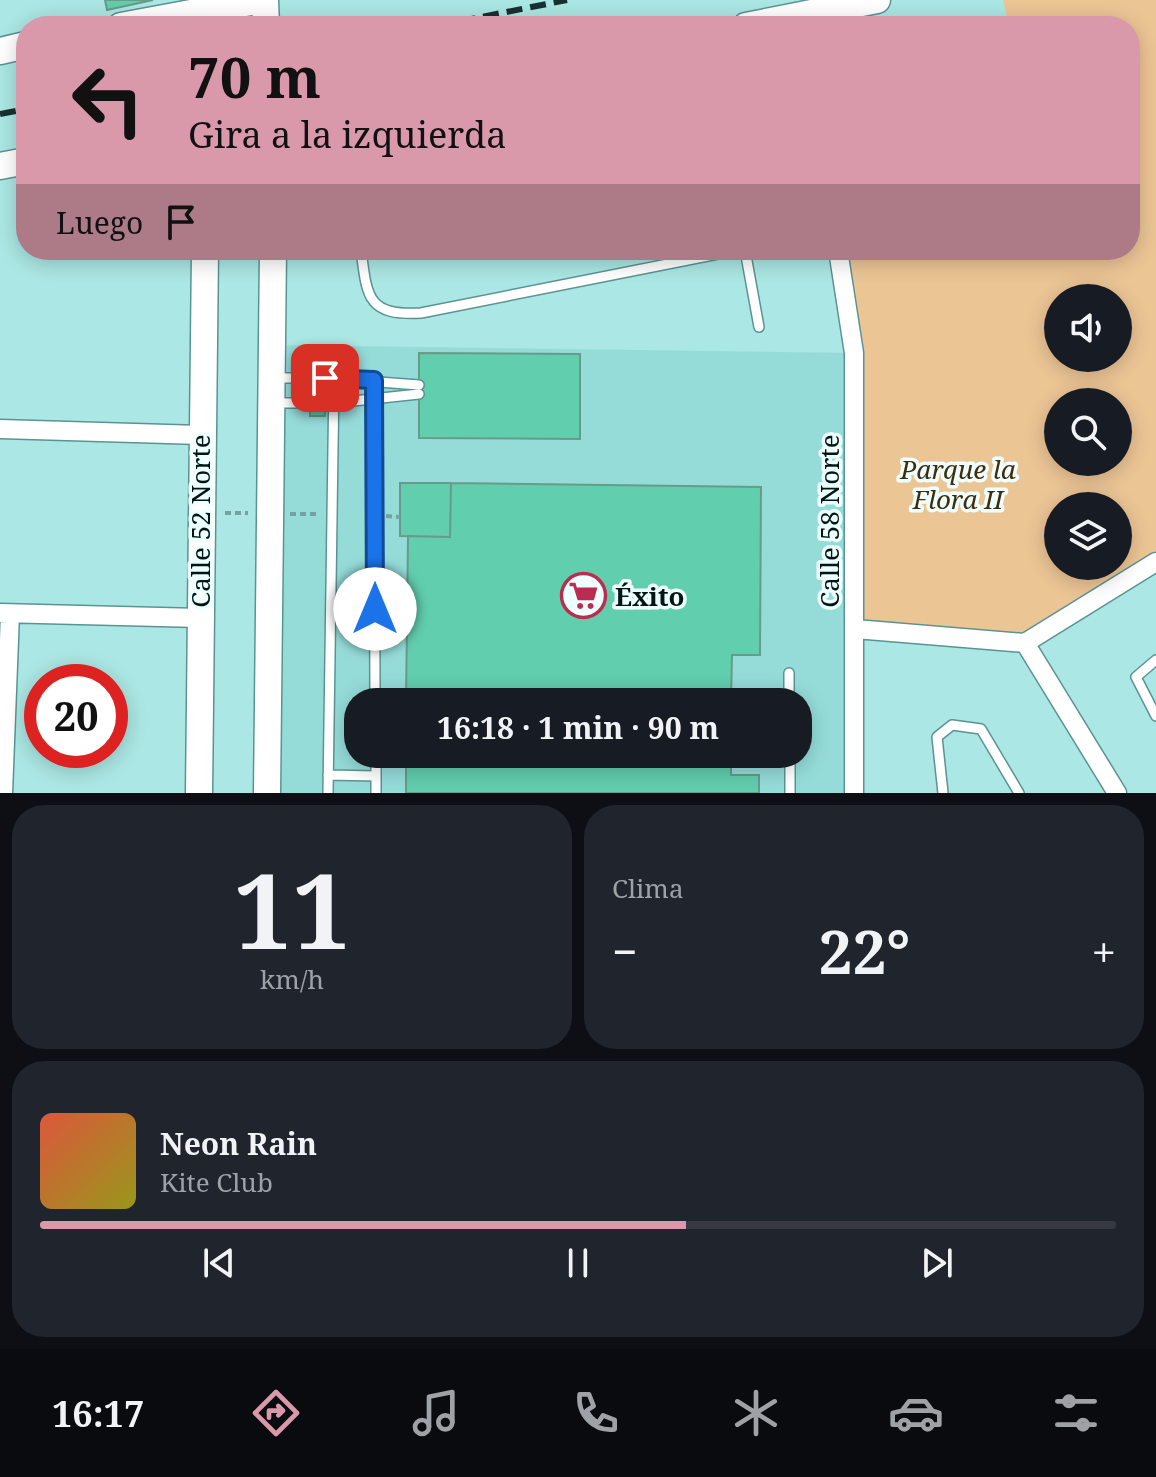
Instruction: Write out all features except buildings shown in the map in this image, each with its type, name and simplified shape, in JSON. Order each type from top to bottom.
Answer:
[{"type":"main road","points":[[173,16],[263,0]]},
{"type":"main road","points":[[814,16],[877,0]]},
{"type":"main road","name":"Calle 52 Norte","points":[[199,793],[201,260]]},
{"type":"main road","points":[[267,793],[273,260]]},
{"type":"street","name":"Calle 58 Norte","points":[[840,260],[854,353],[854,793]]},
{"type":"street","points":[[0,429],[201,435]]},
{"type":"street","points":[[855,629],[1025,643],[1156,562]]},
{"type":"street","points":[[3,793],[5,613],[200,618]]},
{"type":"street","points":[[1025,643],[1117,793]]},
{"type":"lane","points":[[362,260],[366,290],[380,307],[395,314],[421,313],[688,260]]},
{"type":"lane","points":[[747,260],[759,327]]},
{"type":"lane","points":[[270,390],[311,378]]},
{"type":"lane","points":[[328,793],[329,404],[330,378],[374,380],[419,389],[375,401],[329,404]]},
{"type":"lane","points":[[374,380],[375,688]]},
{"type":"lane","points":[[270,390],[311,403]]},
{"type":"lane","points":[[1156,660],[1136,677],[1156,716]]},
{"type":"lane","points":[[789,673],[789,688]]},
{"type":"lane","points":[[943,793],[937,737],[952,725],[981,729],[1019,793]]},
{"type":"lane","points":[[376,768],[376,793]]},
{"type":"lane","points":[[790,768],[790,793]]},
{"type":"lane","points":[[328,775],[376,776]]},
{"type":"path","points":[[220,513],[261,513]]},
{"type":"shaded area","points":[[271,345],[854,353],[854,793],[267,793]]},
{"type":"green space","name":"Parque la Flora II","points":[[1003,0],[1156,0],[1156,562],[1132,577],[1132,492],[1044,492],[1044,580],[1127,580],[1025,643],[855,629],[854,353],[840,260],[1140,260],[1140,16],[1007,16]]},
{"type":"railway","points":[[486,16],[567,0]]},
{"type":"railway","points":[[0,114],[16,111]]},
{"type":"place","name":"Éxito","points":[[584,596]]},
{"type":"route","points":[[325,378],[374,380],[375,609]]}]
